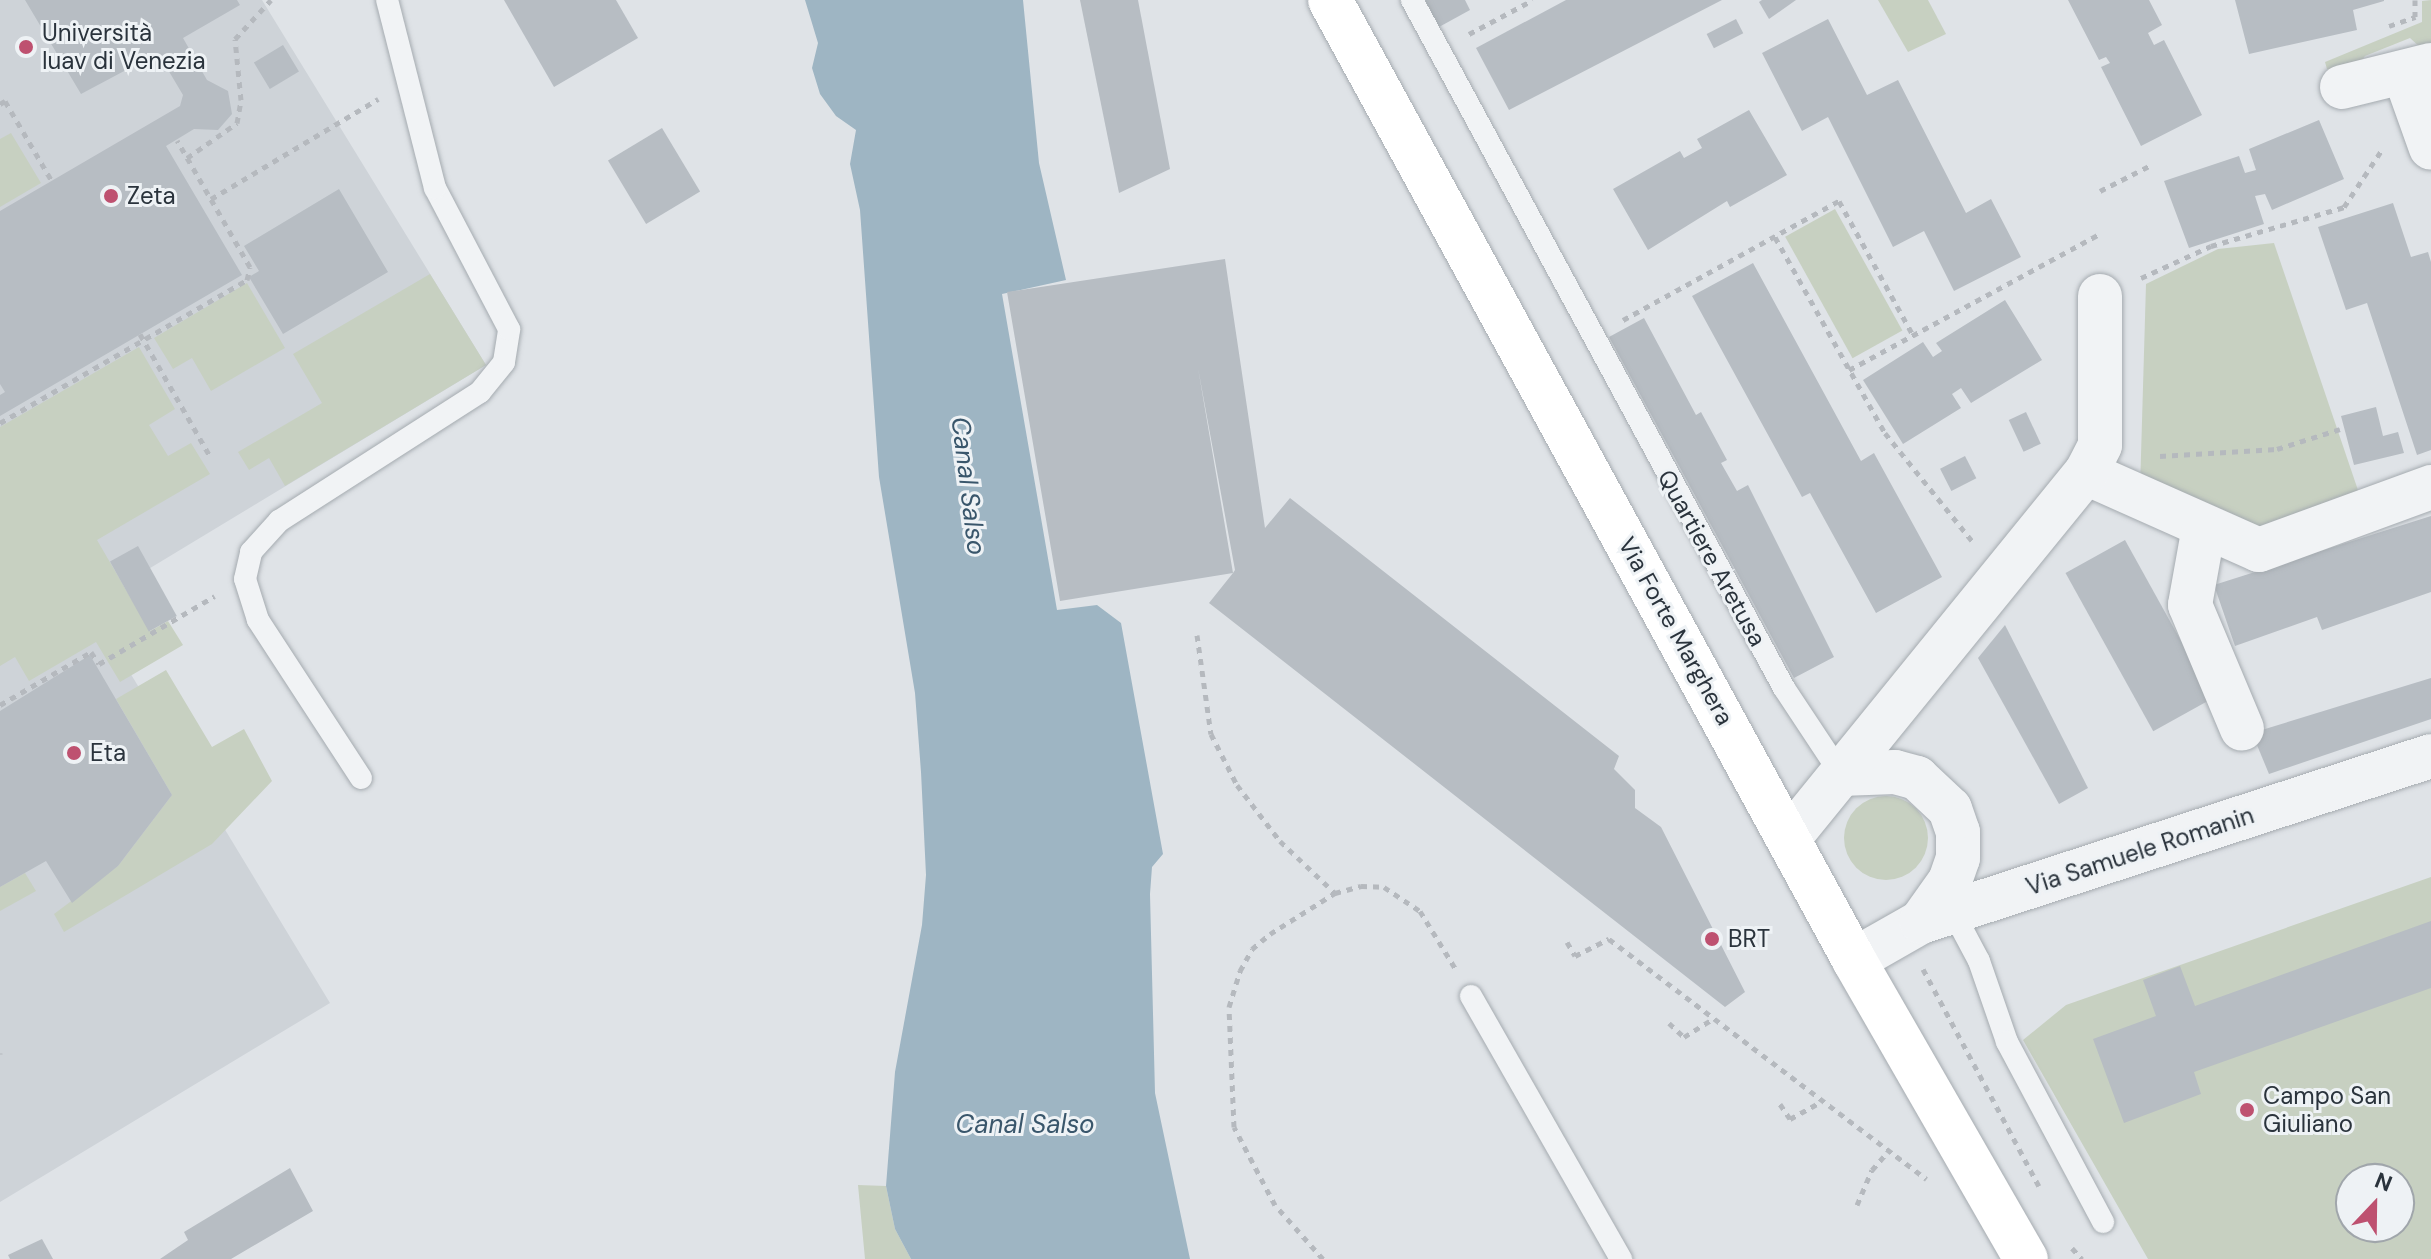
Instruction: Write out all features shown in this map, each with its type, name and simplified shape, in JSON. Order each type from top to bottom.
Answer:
[{"type":"street","name":"Via Forte Marghera","points":[[1330,0],[1854,960],[2026,1259]]},
{"type":"street","points":[[2342,87],[2418,70],[2428,138]]},
{"type":"street","points":[[1789,838],[2093,459],[2100,296]]},
{"type":"street","points":[[2093,459],[2204,527],[2259,550],[2431,487]]},
{"type":"street","points":[[2204,527],[2190,605],[2242,729]]},
{"type":"street","name":"Via Samuele Romanin","points":[[1854,960],[1926,922],[2431,756]]},
{"type":"street","points":[[1841,774],[1895,772],[1917,778],[1950,809],[1958,832],[1958,858],[1950,881],[1926,922]]},
{"type":"lane","points":[[361,778],[258,620],[245,579],[251,552],[279,521],[480,392],[504,362],[509,329],[435,188],[387,0]]},
{"type":"lane","name":"Quartiere Aretusa","points":[[1412,0],[1590,338],[1784,688],[1841,774]]},
{"type":"lane","points":[[1926,922],[1979,961],[2007,1042],[2103,1222]]},
{"type":"lane","points":[[1471,996],[1621,1259]]},
{"type":"path","points":[[187,158],[237,123],[241,100],[235,39],[271,0]]},
{"type":"path","points":[[1440,50],[1533,0]]},
{"type":"path","points":[[211,199],[407,82]]},
{"type":"path","points":[[0,104],[5,101],[52,181]]},
{"type":"path","points":[[2100,296],[2211,246],[2344,207],[2388,141],[2428,138]]},
{"type":"path","points":[[0,423],[142,337],[247,280],[250,267],[177,140]]},
{"type":"path","points":[[2100,191],[2153,164]]},
{"type":"path","points":[[1590,338],[1839,201],[1913,335]]},
{"type":"path","points":[[1849,370],[2100,234]]},
{"type":"path","points":[[1775,237],[1885,433],[2002,576]]},
{"type":"path","points":[[142,337],[211,458]]},
{"type":"path","points":[[2093,459],[2277,449],[2340,429]]},
{"type":"path","points":[[0,705],[91,652],[99,664],[245,579]]},
{"type":"path","points":[[1197,635],[1211,734],[1237,785],[1280,841],[1335,893]]},
{"type":"path","points":[[1323,1259],[1275,1205],[1234,1127],[1229,1007],[1252,949],[1335,893],[1384,887],[1404,897],[1435,930],[1471,996]]},
{"type":"path","points":[[1926,922],[2047,1201]]},
{"type":"path","points":[[1567,942],[1575,956],[1609,939],[1887,1153],[1934,1184]]},
{"type":"path","points":[[1669,1023],[1684,1037],[1713,1019]]},
{"type":"path","points":[[1780,1104],[1790,1119],[1821,1102]]},
{"type":"path","points":[[1857,1205],[1872,1170],[1887,1153]]},
{"type":"shaded area","points":[[0,0],[262,0],[486,365],[89,605],[330,1003],[0,1202]]},
{"type":"green space","points":[[1878,0],[1928,0],[1946,34],[1908,52]]},
{"type":"green space","points":[[2431,0],[2431,57],[2410,38],[2365,56],[2355,70],[2327,69],[2325,62],[2422,22],[2422,1]]},
{"type":"green space","points":[[11,133],[41,183],[0,207],[0,139]]},
{"type":"green space","points":[[1835,209],[1902,331],[1853,358],[1785,237]]},
{"type":"green space","points":[[2274,243],[2362,502],[2262,539],[2140,490],[2146,284],[2218,249]]},
{"type":"green space","points":[[430,274],[486,365],[285,486],[269,458],[249,470],[238,452],[322,403],[293,354]]},
{"type":"green space","points":[[247,283],[285,348],[211,391],[192,358],[173,369],[154,338]]},
{"type":"green space","points":[[139,347],[175,409],[149,425],[168,456],[191,443],[210,474],[97,540],[150,631],[168,621],[183,645],[120,682],[96,642],[29,681],[15,657],[0,666],[0,427]]},
{"type":"green space","points":[[166,670],[212,747],[244,729],[272,781],[212,844],[64,932],[54,914],[118,866],[172,795],[116,699]]},
{"type":"green space","points":[[1886,796],[1902,799],[1916,808],[1925,822],[1928,838],[1925,854],[1916,868],[1902,877],[1886,880],[1870,877],[1856,868],[1847,854],[1844,838],[1847,822],[1856,808],[1870,799]]},
{"type":"green space","points":[[25,873],[36,891],[0,911],[0,887]]},
{"type":"green space","name":"Campo San Giuliano","points":[[2431,877],[2431,1259],[2148,1259],[2023,1040],[2066,1005]]},
{"type":"green space","points":[[858,1185],[886,1186],[895,1229],[911,1259],[865,1259]]},
{"type":"water","name":"Canal Salso","points":[[805,0],[1023,0],[1039,163],[1066,280],[1002,294],[1057,610],[1097,605],[1121,623],[1163,854],[1152,867],[1150,894],[1155,1093],[1190,1259],[911,1259],[895,1229],[886,1186],[895,1072],[922,925],[926,875],[921,772],[915,693],[879,477],[860,210],[850,164],[856,130],[836,116],[820,94],[812,68],[818,43]]},
{"type":"building","name":"Zeta","points":[[25,0],[237,0],[240,5],[183,38],[207,80],[228,91],[232,114],[218,130],[194,129],[166,146],[242,275],[0,416],[0,395],[5,392],[0,384],[0,211],[180,106],[183,95],[158,53],[81,94]]},
{"type":"building","points":[[504,0],[616,0],[638,38],[554,87]]},
{"type":"building","points":[[1080,0],[1138,0],[1170,169],[1119,193]]},
{"type":"building","points":[[1425,0],[1465,0],[1470,10],[1439,27]]},
{"type":"building","points":[[1566,0],[1722,0],[1509,110],[1476,48]]},
{"type":"building","points":[[1762,0],[1796,0],[1769,19],[1759,2]]},
{"type":"building","points":[[2068,0],[2149,0],[2162,25],[2148,33],[2154,45],[2164,40],[2202,115],[2141,146],[2101,67],[2110,63],[2106,57],[2099,60]]},
{"type":"building","points":[[2235,0],[2384,1],[2353,10],[2357,30],[2249,54]]},
{"type":"building","points":[[1736,19],[1743,33],[1714,48],[1707,34]]},
{"type":"building","points":[[1828,19],[1867,95],[1898,80],[1966,213],[1991,199],[2021,257],[1954,291],[1924,231],[1893,247],[1828,117],[1802,131],[1762,53]]},
{"type":"building","points":[[283,45],[299,72],[270,89],[254,63]]},
{"type":"building","points":[[1749,110],[1787,175],[1730,207],[1727,201],[1648,250],[1613,189],[1680,151],[1684,158],[1702,148],[1697,139]]},
{"type":"building","points":[[2319,120],[2344,179],[2272,210],[2265,194],[2255,196],[2264,224],[2189,248],[2164,181],[2239,156],[2245,173],[2256,170],[2249,149]]},
{"type":"building","points":[[662,128],[700,191],[646,224],[608,160]]},
{"type":"building","points":[[339,189],[388,272],[283,334],[249,277],[259,271],[244,246]]},
{"type":"building","points":[[2393,203],[2411,257],[2428,252],[2431,262],[2431,450],[2417,455],[2367,303],[2346,310],[2318,227]]},
{"type":"building","points":[[1225,259],[1265,528],[1290,498],[1619,756],[1614,769],[1635,790],[1635,808],[1661,827],[1745,992],[1725,1007],[1209,603],[1233,573],[1060,601],[1007,292]],"holes":[[[1198,368],[1235,570],[1233,573]]]},
{"type":"building","points":[[1753,263],[1861,461],[1874,453],[1942,577],[1876,613],[1810,493],[1802,497],[1692,296]]},
{"type":"building","points":[[2005,300],[2042,360],[1971,403],[1961,388],[1952,394],[1961,408],[1903,444],[1863,380],[1923,342],[1933,357],[1942,351],[1936,343]]},
{"type":"building","points":[[1644,318],[1696,415],[1701,412],[1727,460],[1721,463],[1737,491],[1748,485],[1834,657],[1794,678],[1609,337]]},
{"type":"building","points":[[2376,407],[2383,436],[2398,432],[2404,453],[2354,465],[2341,416]]},
{"type":"building","points":[[2026,412],[2041,444],[2024,452],[2009,420]]},
{"type":"building","points":[[1965,456],[1976,478],[1951,491],[1940,469]]},
{"type":"building","points":[[2431,516],[2431,592],[2322,630],[2317,617],[2235,646],[2214,585]]},
{"type":"building","points":[[2125,540],[2213,698],[2153,731],[2066,573]]},
{"type":"building","points":[[138,546],[177,616],[149,631],[110,562]]},
{"type":"building","points":[[2005,625],[2088,788],[2059,804],[1978,658]]},
{"type":"building","name":"Eta","points":[[90,655],[172,795],[118,866],[72,903],[46,861],[0,887],[0,711]]},
{"type":"building","points":[[2431,678],[2431,719],[2269,774],[2252,733]]},
{"type":"building","points":[[2431,921],[2431,988],[2194,1072],[2201,1094],[2124,1123],[2093,1039],[2156,1016],[2143,980],[2180,966],[2195,1006]]},
{"type":"building","points":[[290,1168],[313,1211],[231,1259],[160,1259],[188,1240],[184,1232]]},
{"type":"building","points":[[42,1239],[53,1259],[10,1259],[8,1255]]},
{"type":"place","name":"Università Iuav di Venezia","points":[[26,47]]},
{"type":"place","name":"Zeta","points":[[111,196]]},
{"type":"place","name":"Eta","points":[[74,753]]},
{"type":"place","name":"BRT","points":[[1712,939]]},
{"type":"place","name":"Campo San Giuliano","points":[[2247,1110]]}]
